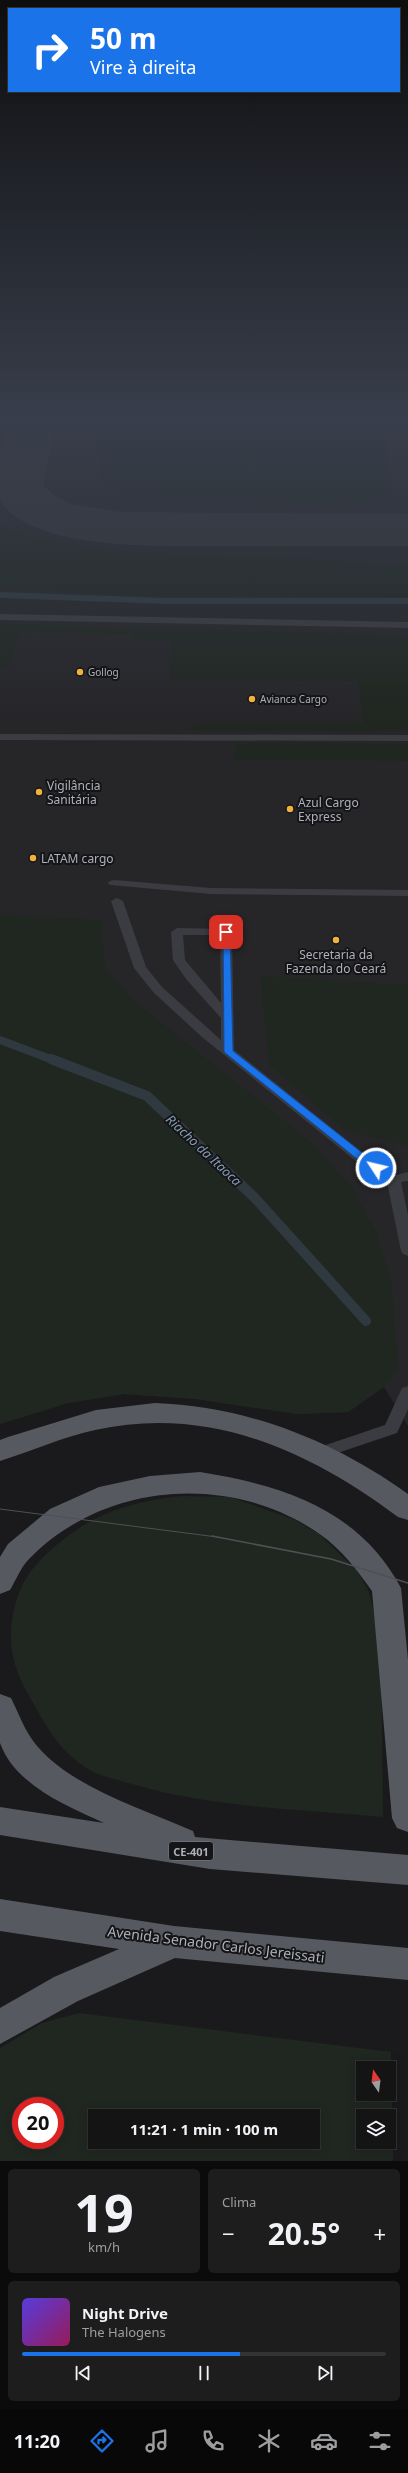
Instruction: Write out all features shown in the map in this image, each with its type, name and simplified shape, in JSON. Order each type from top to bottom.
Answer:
[{"type":"main road","points":[[0,1452],[34,1436],[93,1422],[155,1413],[218,1419],[277,1436],[353,1471],[408,1509]]},
{"type":"main road","points":[[0,1582],[18,1552],[60,1517],[100,1498],[150,1486],[200,1482],[248,1490],[287,1503],[331,1527],[360,1552],[386,1588],[408,1798]]},
{"type":"main road","points":[[0,1707],[8,1728],[25,1755],[45,1776],[98,1805],[210,1854]]},
{"type":"main road","name":"CE-401","points":[[0,1821],[210,1854],[396,1870]]},
{"type":"main road","name":"Avenida Senador Carlos Jereissati","points":[[0,1914],[174,1942],[396,1964]]},
{"type":"main road","points":[[0,2027],[66,1989],[174,1942]]},
{"type":"lane","points":[[0,617],[408,625]]},
{"type":"lane","points":[[0,737],[408,738]]},
{"type":"lane","points":[[114,883],[211,891],[408,893]]},
{"type":"lane","points":[[117,901],[140,968],[158,990],[228,1052],[366,1163],[394,1180],[408,1176]]},
{"type":"lane","points":[[228,1018],[190,976],[179,960],[177,932],[226,932],[228,1018],[228,1052]]},
{"type":"lane","points":[[394,1180],[408,1251]]},
{"type":"lane","points":[[408,1388],[408,1402]]},
{"type":"lane","points":[[317,1454],[391,1429],[408,1392]]},
{"type":"shaded area","points":[[0,518],[408,518],[408,1426],[384,1387],[348,1412],[297,1414],[196,1399],[124,1394],[68,1403],[0,1424]]},
{"type":"shaded area","points":[[0,526],[41,540],[122,551],[408,564],[408,597],[128,595],[0,588]]},
{"type":"shaded area","points":[[0,624],[408,635],[408,731],[188,730],[206,723],[363,723],[359,681],[170,680],[174,641],[132,640],[132,634],[18,633],[9,668],[0,667]]},
{"type":"shaded area","points":[[237,744],[408,744],[408,761],[234,759]]},
{"type":"shaded area","points":[[0,915],[101,920],[105,968],[134,1001],[310,1141],[353,1189],[376,1232],[391,1280],[398,1367],[384,1387],[348,1412],[297,1414],[196,1399],[124,1394],[68,1403],[0,1424]]},
{"type":"shaded area","points":[[260,976],[408,985],[408,1146],[344,1130],[269,1065]]},
{"type":"shaded area","points":[[181,1496],[230,1497],[293,1519],[319,1534],[358,1572],[369,1592],[381,1642],[383,1817],[225,1803],[163,1792],[132,1784],[98,1774],[78,1762],[61,1746],[47,1727],[21,1680],[15,1666],[12,1651],[12,1621],[16,1600],[24,1582],[29,1574],[53,1548],[83,1525],[112,1511],[132,1505],[151,1500]]},
{"type":"shaded area","points":[[79,2013],[391,2052],[391,2061],[356,2061],[356,2101],[392,2101],[392,2109],[356,2109],[356,2149],[393,2149],[393,2161],[0,2161],[0,2048],[42,2023]]},
{"type":"waterway","points":[[0,595],[166,601],[408,601]]},
{"type":"waterway","name":"Riacho da Itaoca","points":[[0,1040],[53,1060]]},
{"type":"waterway","name":"Riacho da Itaoca","points":[[51,1059],[147,1096],[255,1198],[366,1321]]},
{"type":"taxiway","points":[[61,518],[85,524],[137,529],[408,530]]},
{"type":"tram line","points":[[0,1509],[217,1537]]},
{"type":"tram line","points":[[212,1536],[331,1559],[408,1583]]},
{"type":"place","name":"Gollog","points":[[80,672]]},
{"type":"place","name":"Avianca Cargo","points":[[252,699]]},
{"type":"place","name":"Vigilância Sanitária","points":[[39,792]]},
{"type":"place","name":"Azul Cargo Express","points":[[290,809]]},
{"type":"place","name":"LATAM cargo","points":[[33,858]]},
{"type":"place","name":"Secretaria da Fazenda do Ceará","points":[[336,940]]},
{"type":"route","points":[[226,932],[228,1052],[366,1163],[376,1168]]}]
